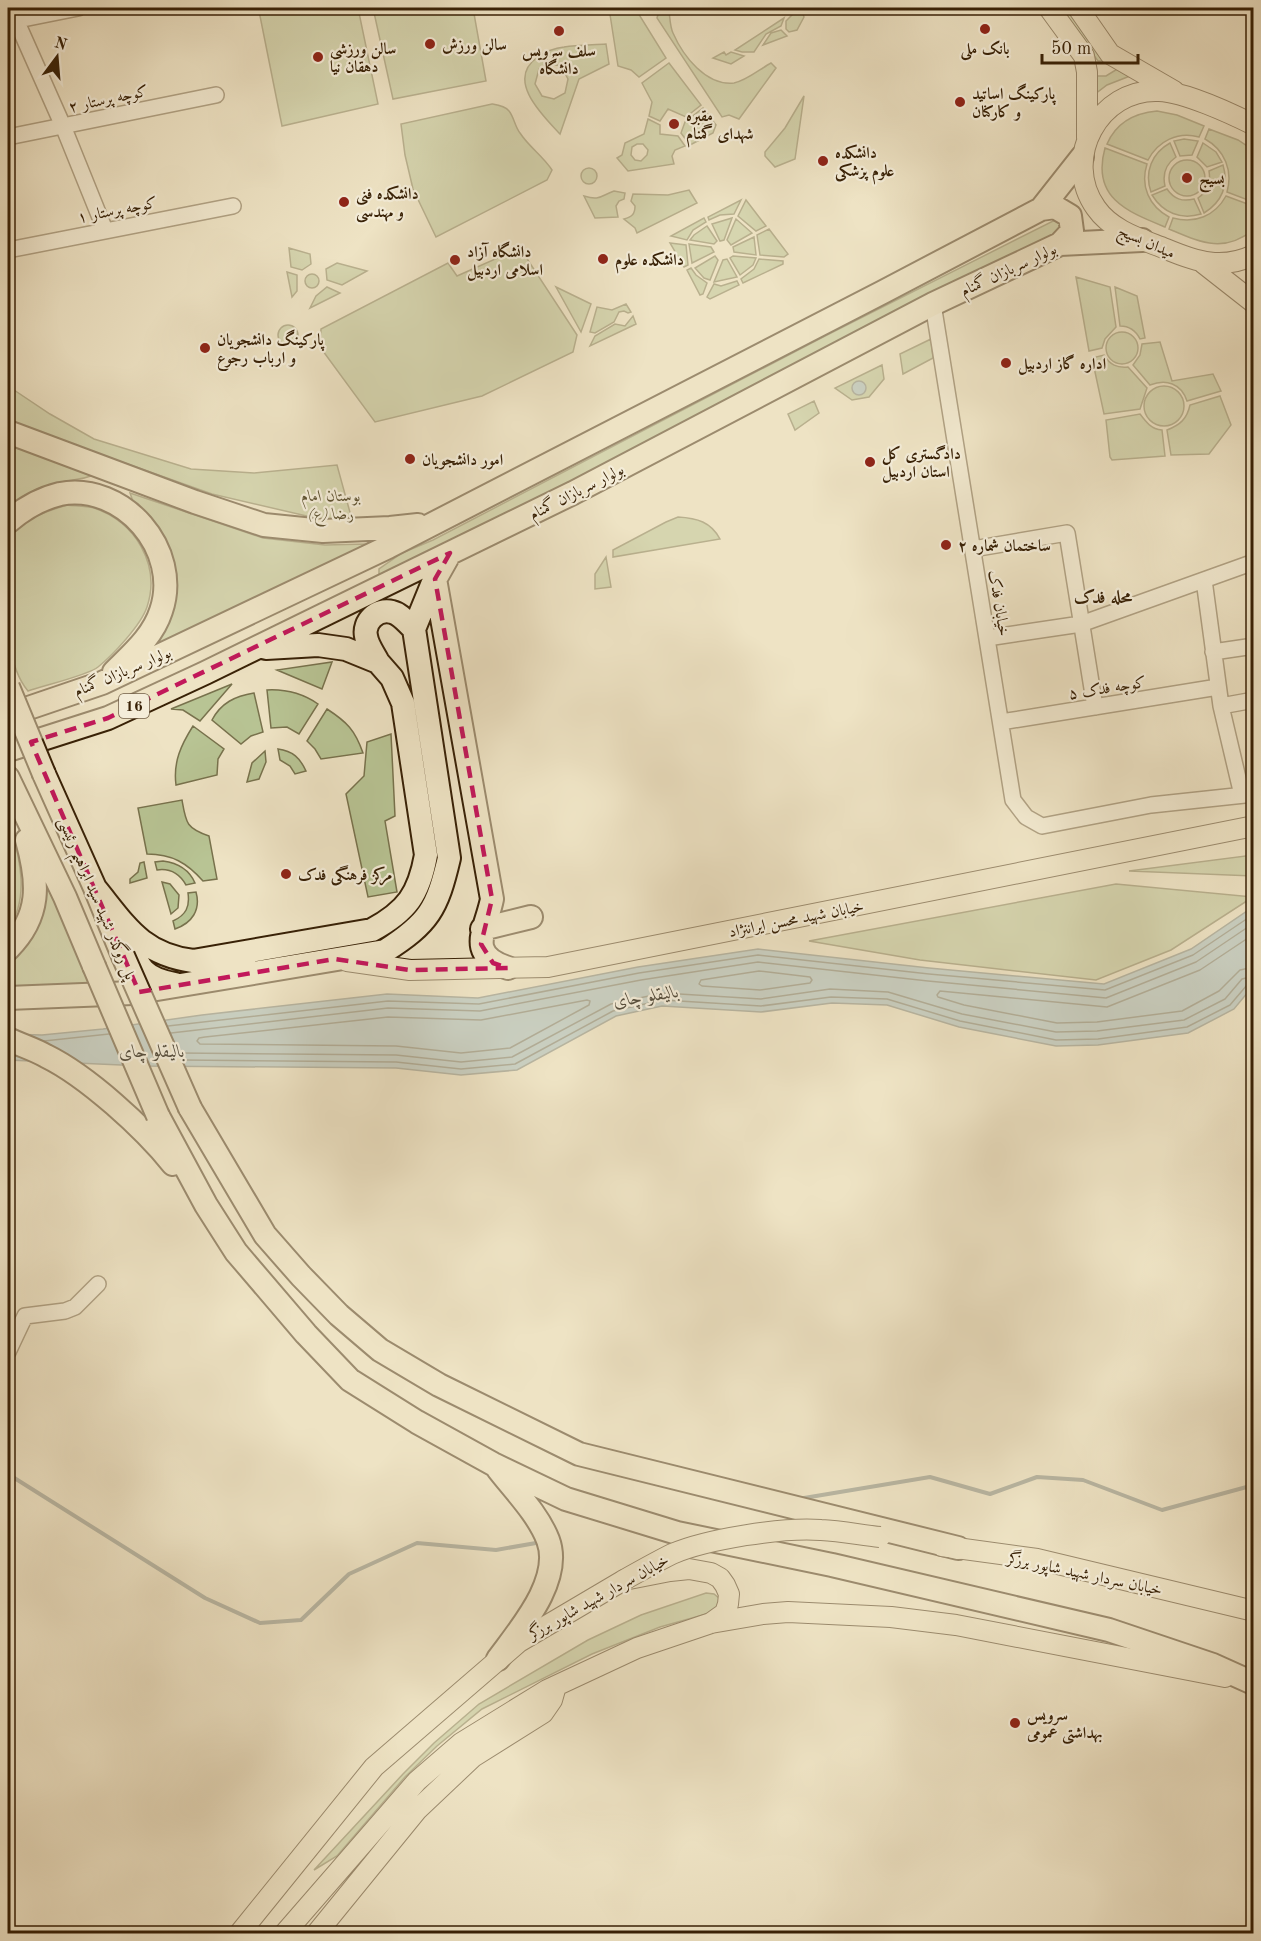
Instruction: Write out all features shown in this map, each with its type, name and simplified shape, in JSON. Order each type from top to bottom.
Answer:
[{"type":"highway","name":"بولوار سربازان گمنام","points":[[8,715],[102,683],[388,547],[1041,209],[1085,148]]},
{"type":"highway","points":[[1041,209],[1055,207],[1070,216],[1072,231],[1060,244]]},
{"type":"highway","name":"بولوار سربازان گمنام","points":[[8,750],[108,718],[255,649],[573,493],[933,304],[1060,244],[1142,240]]},
{"type":"highway","points":[[8,432],[173,495],[264,525],[323,531],[390,528],[431,523]]},
{"type":"highway","points":[[8,522],[32,503],[61,494],[92,495],[120,506],[143,525],[159,551],[165,580],[162,610],[149,636],[102,683]]},
{"type":"highway","points":[[8,998],[133,993],[385,951],[423,923],[433,908],[449,858],[414,629],[435,579],[450,553]]},
{"type":"highway","points":[[435,579],[492,898],[482,929],[481,944],[484,954],[493,963],[508,968]]},
{"type":"highway","points":[[95,888],[131,932],[154,950],[172,958],[193,961],[372,930],[392,918],[408,905],[423,874],[426,855],[403,703],[392,678],[378,662],[365,635],[372,617],[385,611],[399,615],[414,629]]},
{"type":"highway","points":[[255,649],[318,645],[345,649],[378,662]]},
{"type":"highway","name":"پل روگذر شهید سید ابراهیم رئیسی","points":[[8,687],[190,1108],[265,1235],[339,1315],[380,1350],[439,1385],[579,1454],[957,1548]]},
{"type":"highway","points":[[32,742],[44,747],[102,880],[118,897],[126,939],[137,962],[152,979],[182,985]]},
{"type":"highway","points":[[437,785],[471,780]]},
{"type":"highway","points":[[8,949],[19,938],[33,910],[36,880],[10,784]]},
{"type":"highway","name":"پل روگذر شهید سید ابراهیم رئیسی","points":[[10,784],[65,897],[158,1116],[206,1205]]},
{"type":"highway","points":[[482,929],[531,918]]},
{"type":"highway","points":[[8,1039],[48,1056],[90,1084],[158,1145],[206,1205],[236,1252],[270,1294],[350,1380],[417,1422],[493,1464],[566,1498],[677,1533],[832,1565],[1109,1630],[1213,1665],[1253,1684]]},
{"type":"highway","points":[[493,1464],[532,1512],[549,1541],[551,1563],[532,1613],[498,1659]]},
{"type":"main road","points":[[1049,8],[1083,56],[1099,68],[1105,68],[1109,64],[1110,54]]},
{"type":"main road","points":[[1078,8],[1110,54],[1184,96],[1251,122]]},
{"type":"main road","name":"میدان بسیج","points":[[1083,56],[1088,85],[1084,184],[1096,209],[1116,228],[1203,263],[1230,264],[1254,255]]},
{"type":"main road","points":[[1085,148],[1098,119],[1107,110],[1131,96],[1158,91],[1184,96]]},
{"type":"main road","points":[[1203,263],[1254,303]]},
{"type":"main road","points":[[1254,285],[1254,297]]},
{"type":"main road","name":"خیابان شهید محسن ایراننژاد","points":[[335,959],[410,970],[548,967],[1254,826]]},
{"type":"main road","name":"خیابان سردار شهید شاپور برزگر","points":[[239,1934],[374,1767],[519,1642],[624,1580],[674,1554],[720,1541],[774,1532],[820,1530],[1037,1560],[1254,1611]]},
{"type":"main road","points":[[624,1580],[679,1570],[711,1573],[726,1585],[729,1594],[725,1612],[711,1623]]},
{"type":"main road","points":[[284,1934],[417,1781],[461,1743],[556,1686],[637,1648],[711,1623],[788,1612],[891,1617],[968,1627],[1253,1684]]},
{"type":"main road","points":[[316,1934],[417,1810],[473,1757],[543,1713],[552,1700],[556,1686]]},
{"type":"street","points":[[78,8],[12,21],[63,126],[105,230]]},
{"type":"street","name":"کوچه پرستار ۲","points":[[8,137],[216,95]]},
{"type":"street","name":"کوچه پرستار ۱","points":[[8,250],[233,206]]},
{"type":"street","name":"خیابان فدک","points":[[933,304],[1013,800],[1026,817],[1042,826],[1151,805],[1248,794]]},
{"type":"street","points":[[973,549],[1066,533],[1095,707]]},
{"type":"street","points":[[987,638],[1080,624],[1254,562]]},
{"type":"street","points":[[1204,580],[1221,706],[1248,794]]},
{"type":"street","points":[[1214,652],[1254,646]]},
{"type":"street","name":"کوچه فدک ۵","points":[[1001,722],[1218,687]]},
{"type":"street","points":[[1221,706],[1254,700]]},
{"type":"street","points":[[8,1352],[25,1317],[65,1311],[75,1307],[98,1284]]},
{"type":"highlighted area","points":[[450,553],[435,579],[492,899],[481,944],[493,963],[508,968],[410,970],[335,959],[139,992],[31,742],[108,718]]},
{"type":"green space","name":"سالن ورزشی دهقان نیا","points":[[275,8],[358,8],[378,104],[282,126],[259,11]]},
{"type":"green space","name":"سالن ورزش","points":[[373,8],[473,8],[486,81],[393,99]]},
{"type":"green space","points":[[609,8],[635,8],[666,58],[639,77],[631,70],[618,66]]},
{"type":"green space","points":[[1059,8],[1069,10],[1103,58],[1102,61],[1098,61]]},
{"type":"green space","points":[[659,11],[669,11],[672,31],[677,42],[689,60],[714,80],[734,83],[771,63],[776,68],[739,119],[729,115],[722,117],[657,18]]},
{"type":"green space","points":[[796,11],[804,17],[797,30],[789,32],[786,29],[786,21]]},
{"type":"green space","points":[[784,18],[781,26],[766,34],[754,52],[735,50]]},
{"type":"green space","points":[[781,30],[787,36],[763,45],[771,33]]},
{"type":"green space","points":[[606,44],[609,64],[579,79],[560,134],[530,97],[525,76],[529,66],[538,57],[554,49]],"holes":[[[550,64],[561,66],[568,79],[565,93],[554,99],[542,96],[535,84],[539,69]]]},
{"type":"green space","points":[[724,52],[726,55],[731,52],[744,56],[731,64],[713,58]]},
{"type":"green space","points":[[669,63],[701,105],[686,117],[668,109],[660,121],[649,116],[652,102],[642,83]]},
{"type":"green space","points":[[1119,68],[1130,76],[1107,85],[1095,94],[1094,76],[1106,76]]},
{"type":"green space","points":[[804,96],[795,159],[775,167],[765,156],[765,152],[785,128]]},
{"type":"green space","points":[[492,104],[509,111],[518,131],[552,170],[547,180],[436,237],[413,189],[401,124]]},
{"type":"green space","points":[[703,108],[716,125],[713,133],[690,145],[681,133],[685,122]]},
{"type":"green space","points":[[1157,111],[1177,115],[1204,126],[1199,137],[1184,135],[1169,139],[1152,153],[1148,160],[1107,144],[1116,130],[1127,120]]},
{"type":"green space","points":[[648,119],[660,125],[660,134],[678,136],[685,146],[675,150],[672,156],[674,164],[628,171],[617,158],[622,155],[625,143],[644,134]],"holes":[[[643,144],[648,150],[647,155],[641,161],[635,160],[631,155],[632,147]]]},
{"type":"green space","points":[[1209,129],[1238,140],[1253,150],[1253,202],[1227,192],[1229,176],[1226,162],[1218,149],[1205,139]]},
{"type":"green space","points":[[1184,139],[1198,141],[1192,155],[1180,156],[1174,141]]},
{"type":"green space","points":[[1170,143],[1176,157],[1166,169],[1165,186],[1151,192],[1148,177],[1151,164],[1158,152]]},
{"type":"green space","points":[[1203,143],[1216,152],[1222,162],[1207,167],[1197,157]]},
{"type":"green space","points":[[1105,148],[1147,164],[1145,180],[1148,195],[1156,207],[1169,217],[1165,227],[1126,209],[1108,191],[1103,179],[1102,165]]},
{"type":"green space","points":[[1187,160],[1200,165],[1205,178],[1200,191],[1187,196],[1174,191],[1169,178],[1174,165]]},
{"type":"green space","points":[[1223,165],[1225,179],[1223,192],[1215,204],[1204,213],[1198,198],[1208,186],[1209,171]]},
{"type":"green space","points":[[589,168],[597,176],[589,184],[581,176]]},
{"type":"green space","points":[[1167,189],[1179,199],[1194,199],[1201,214],[1186,216],[1167,211],[1152,195]]},
{"type":"green space","points":[[689,190],[697,203],[637,233],[635,228],[624,219],[634,213],[635,206],[631,201],[633,194],[668,195]]},
{"type":"green space","points":[[614,191],[625,193],[624,199],[616,206],[618,217],[595,218],[584,196],[597,198]]},
{"type":"green space","points":[[1226,196],[1253,206],[1253,230],[1242,237],[1232,242],[1211,243],[1169,229],[1173,218],[1189,220],[1204,217],[1216,209]]},
{"type":"green space","points":[[741,200],[734,214],[720,215],[709,220],[708,217]]},
{"type":"green space","points":[[746,200],[766,226],[756,231],[738,216]]},
{"type":"green space","points":[[704,218],[706,222],[693,230],[687,240],[671,236]]},
{"type":"green space","points":[[732,218],[724,240],[720,241],[712,224]]},
{"type":"green space","points":[[1059,218],[1064,234],[535,502],[379,574],[379,569],[402,553],[433,540],[825,336]]},
{"type":"green space","points":[[736,219],[752,233],[731,245],[727,240]]},
{"type":"green space","points":[[707,226],[717,241],[714,244],[690,240],[694,235]]},
{"type":"green space","points":[[769,229],[788,254],[784,257],[760,255],[757,235]]},
{"type":"green space","points":[[754,237],[756,255],[734,252],[733,247]]},
{"type":"green space","points":[[670,243],[686,245],[688,265],[684,267]]},
{"type":"green space","points":[[689,244],[711,247],[714,252],[692,263]]},
{"type":"green space","points":[[289,248],[310,254],[311,264],[302,270],[291,267]]},
{"type":"green space","points":[[520,248],[577,335],[573,352],[482,396],[375,422],[320,347],[321,329],[448,263],[457,276]]},
{"type":"green space","points":[[715,256],[718,260],[710,280],[704,278],[695,268]]},
{"type":"green space","points":[[733,256],[756,258],[753,265],[740,275],[730,258]]},
{"type":"green space","points":[[727,259],[737,277],[714,282],[723,260]]},
{"type":"green space","points":[[759,259],[783,261],[783,264],[743,283],[741,279],[754,269]]},
{"type":"green space","points":[[337,263],[367,271],[342,285],[327,280],[326,269]]},
{"type":"green space","points":[[691,268],[707,283],[703,294],[700,295],[687,270]]},
{"type":"green space","points":[[287,272],[297,275],[297,291],[292,297]]},
{"type":"green space","points":[[309,274],[315,274],[319,281],[315,288],[309,288],[305,284],[305,278]]},
{"type":"green space","points":[[1076,277],[1110,287],[1116,327],[1105,339],[1102,348],[1089,351]]},
{"type":"green space","points":[[737,281],[739,285],[710,299],[707,297],[714,284],[721,286]]},
{"type":"green space","points":[[327,287],[340,293],[310,308],[316,296]]},
{"type":"green space","points":[[556,287],[591,304],[581,332]]},
{"type":"green space","points":[[1115,287],[1137,296],[1145,338],[1140,339],[1132,330],[1120,326]]},
{"type":"green space","points":[[626,304],[631,312],[619,312],[614,322],[595,333],[590,332],[597,307],[612,310]]},
{"type":"green space","points":[[633,316],[636,324],[590,346],[595,336],[615,324],[625,326]]},
{"type":"green space","points":[[284,325],[292,325],[298,331],[298,339],[292,345],[284,345],[278,339],[278,331]]},
{"type":"green space","points":[[1122,332],[1133,337],[1138,348],[1133,359],[1122,364],[1111,359],[1106,348],[1111,337]]},
{"type":"green space","points":[[931,339],[933,358],[903,374],[900,354]]},
{"type":"green space","points":[[1160,342],[1172,381],[1213,374],[1221,391],[1187,401],[1177,386],[1162,382],[1150,385],[1133,365],[1140,355],[1142,344]]},
{"type":"green space","points":[[1104,355],[1114,365],[1128,367],[1147,388],[1140,409],[1104,414],[1092,358]]},
{"type":"green space","points":[[882,365],[884,379],[869,397],[852,400],[835,388]]},
{"type":"green space","name":"بوستان امام رضا (ع)","points":[[8,386],[50,414],[94,439],[191,469],[254,473],[337,465],[354,527],[212,494],[12,423],[8,420]]},
{"type":"green space","points":[[1164,386],[1172,387],[1178,392],[1183,398],[1183,414],[1178,420],[1172,425],[1164,426],[1156,425],[1150,420],[1145,414],[1144,406],[1145,398],[1150,392],[1156,387]]},
{"type":"green space","points":[[1220,396],[1231,425],[1209,454],[1171,455],[1167,430],[1182,421],[1190,405]]},
{"type":"green space","points":[[814,401],[819,413],[795,430],[788,414]]},
{"type":"green space","points":[[1140,414],[1152,427],[1162,430],[1165,456],[1112,460],[1106,420]]},
{"type":"green space","points":[[8,443],[94,475],[37,489],[8,508]]},
{"type":"green space","points":[[130,493],[263,538],[325,545],[366,544],[278,592],[154,648],[172,612]]},
{"type":"green space","points":[[67,505],[94,508],[109,514],[132,534],[147,561],[150,591],[147,607],[133,631],[98,667],[76,677],[28,691],[20,679],[11,651],[8,621],[7,548],[11,536],[32,518]]},
{"type":"green space","points":[[678,517],[703,522],[720,539],[613,557],[613,550]]},
{"type":"green space","points":[[606,557],[611,587],[595,589],[595,574]]},
{"type":"green space","points":[[332,662],[322,689],[277,670]]},
{"type":"green space","points":[[232,684],[200,721],[183,710],[171,709]]},
{"type":"green space","points":[[267,690],[294,692],[318,704],[299,734],[287,727],[271,728]]},
{"type":"green space","points":[[254,693],[263,732],[251,736],[241,744],[212,720],[229,701]]},
{"type":"green space","points":[[327,709],[350,727],[363,753],[321,759],[307,741]]},
{"type":"green space","points":[[193,726],[224,749],[218,759],[217,775],[176,785],[179,754]]},
{"type":"green space","points":[[391,734],[395,816],[385,821],[397,892],[368,897],[346,794],[364,776],[367,742]]},
{"type":"green space","points":[[278,749],[288,751],[295,756],[306,771],[295,774],[290,766],[280,760]]},
{"type":"green space","points":[[265,751],[266,762],[259,779],[247,782],[252,763]]},
{"type":"green space","points":[[182,800],[188,824],[209,836],[217,879],[203,881],[191,869],[178,861],[156,854],[147,854],[138,808]]},
{"type":"green space","points":[[8,812],[18,856],[21,886],[16,915],[8,928]]},
{"type":"green space","points":[[1253,855],[1253,876],[1129,871]]},
{"type":"green space","points":[[163,861],[182,868],[190,874],[195,883],[186,885],[174,872],[157,870],[155,862]]},
{"type":"green space","points":[[144,862],[147,878],[130,883],[130,879],[138,872],[140,863]]},
{"type":"green space","points":[[43,877],[95,989],[8,993],[8,957]]},
{"type":"green space","points":[[162,882],[170,884],[179,895],[178,908],[171,914]]},
{"type":"green space","points":[[1116,884],[1253,897],[1171,950],[1096,980],[920,960],[809,941]]},
{"type":"green space","points":[[196,892],[197,905],[194,915],[175,929],[173,921],[186,910],[188,893]]},
{"type":"green space","points":[[706,1593],[714,1594],[720,1599],[721,1605],[710,1613],[660,1627],[592,1654],[482,1709],[437,1746],[405,1777],[337,1856],[314,1870],[403,1774],[434,1743],[479,1704],[588,1640],[641,1615]]},
{"type":"water","points":[[859,381],[864,383],[866,388],[864,393],[859,395],[854,393],[852,388],[854,383]]},
{"type":"water","name":"بالیقلو چای","points":[[1253,907],[1253,986],[1234,1009],[1188,1033],[1098,1045],[1056,1046],[959,1027],[887,1005],[832,1003],[761,1012],[662,1006],[616,1016],[517,1070],[461,1075],[396,1068],[144,1066],[8,1060],[8,1034],[42,1035],[103,1029],[387,994],[478,998],[638,967],[758,949],[1104,984],[1191,949]]},
{"type":"waterway","points":[[8,1474],[205,1598],[260,1623],[301,1620],[349,1574],[417,1543],[496,1550],[536,1543]]},
{"type":"waterway","points":[[798,1499],[930,1477],[990,1494],[1037,1477],[1083,1480],[1162,1510],[1254,1485]]},
{"type":"place","name":"بانک ملی","points":[[985,29]]},
{"type":"place","name":"سلف سرویس دانشگاه","points":[[559,31]]},
{"type":"place","name":"سالن ورزش","points":[[430,44]]},
{"type":"place","name":"سالن ورزشی دهقان نیا","points":[[318,57]]},
{"type":"place","name":"پارکینگ اساتید و کارکنان","points":[[960,102]]},
{"type":"place","name":"مقبره شهدای گمنام","points":[[674,124]]},
{"type":"place","name":"دانشکده علوم پزشکی","points":[[823,161]]},
{"type":"place","name":"بسیج","points":[[1187,178]]},
{"type":"place","name":"دانشکده فنی و مهندسی","points":[[344,202]]},
{"type":"place","name":"دانشکده علوم","points":[[603,259]]},
{"type":"place","name":"دانشگاه آزاد اسلامی اردبیل","points":[[455,260]]},
{"type":"place","name":"پارکینگ دانشجویان و ارباب رجوع","points":[[205,348]]},
{"type":"place","name":"اداره گاز اردبیل","points":[[1006,363]]},
{"type":"place","name":"امور دانشجویان","points":[[410,459]]},
{"type":"place","name":"دادگستری کل استان اردبیل","points":[[870,462]]},
{"type":"place","name":"ساختمان شماره ۲","points":[[946,545]]},
{"type":"place","name":"مرکز فرهنگی فدک","points":[[286,874]]},
{"type":"place","name":"سرویس بهداشتی عمومی","points":[[1015,1723]]},
{"type":"district","name":"محله فدک","points":[[1103,597]]}]
